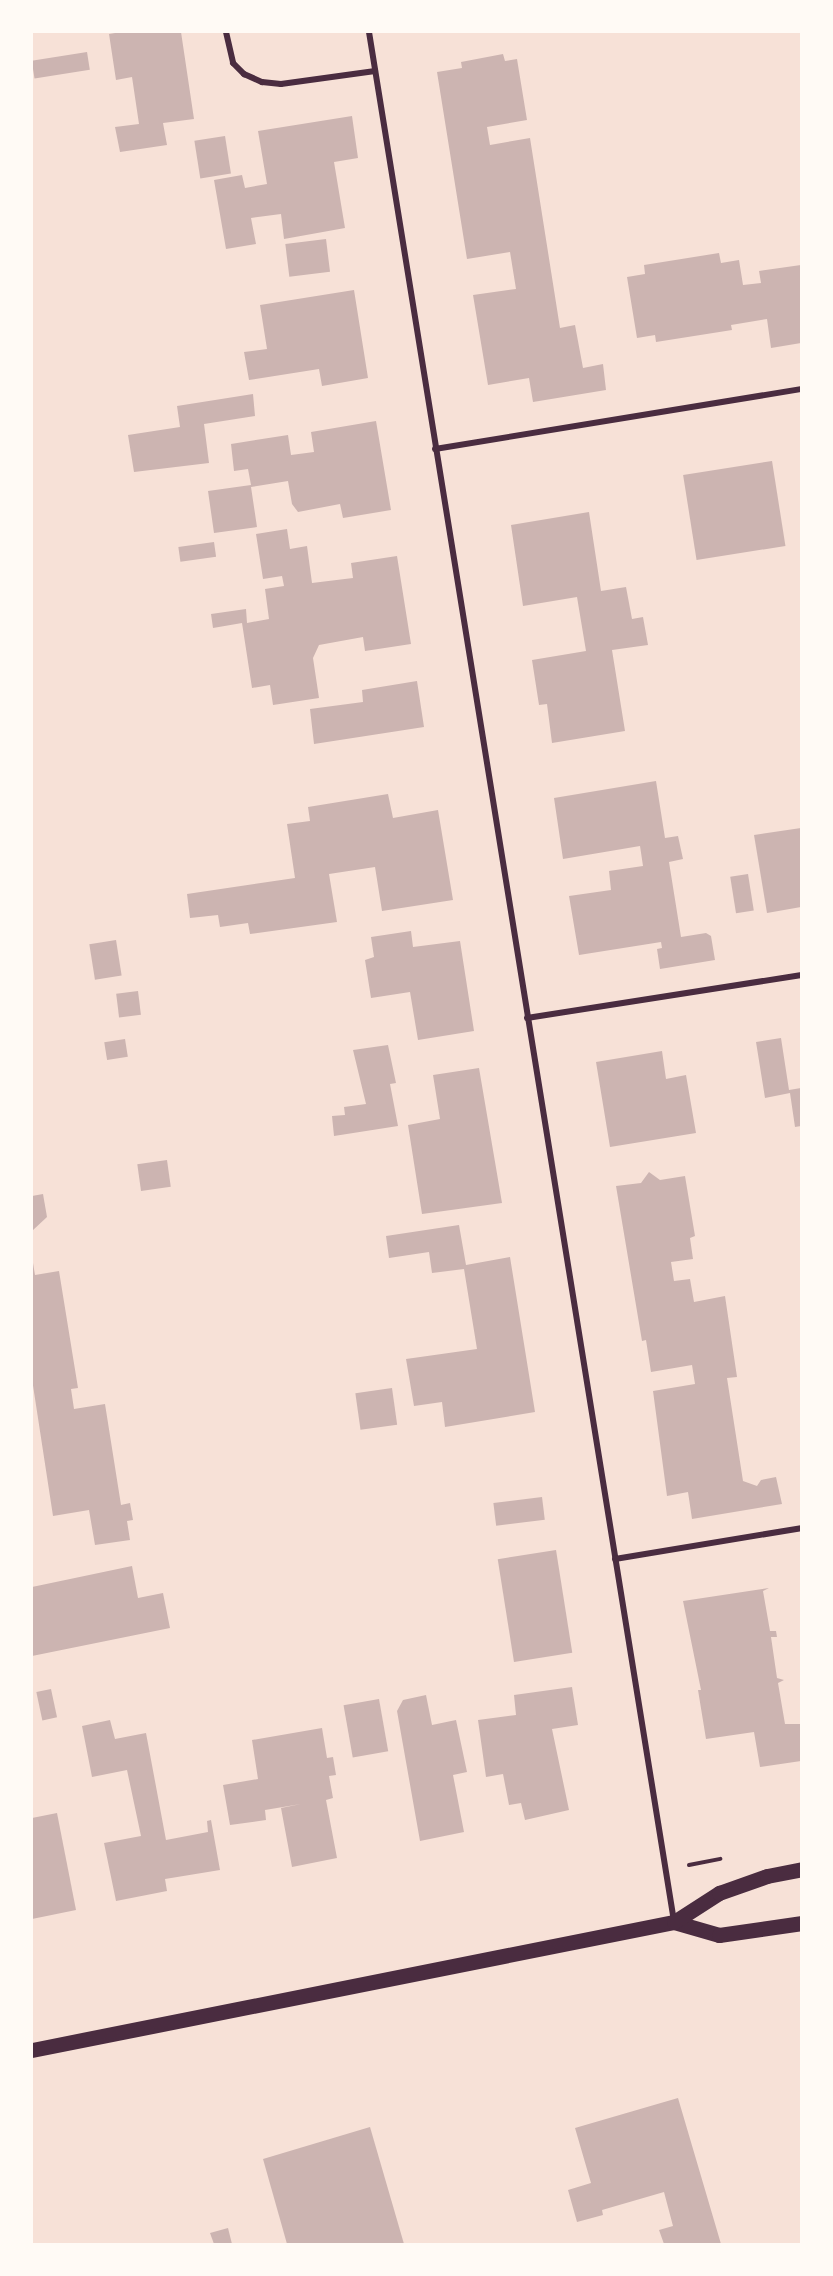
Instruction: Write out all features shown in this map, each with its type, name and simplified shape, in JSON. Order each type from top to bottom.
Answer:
[{"type":"main road","points":[[32,2050],[674,1922],[719,1893],[767,1876],[801,1869]]},
{"type":"main road","points":[[674,1922],[719,1935],[801,1923]]},
{"type":"street","points":[[226,32],[233,63],[244,74],[262,82],[281,84],[375,71]]},
{"type":"street","points":[[369,32],[674,1922]]},
{"type":"street","points":[[435,449],[801,389]]},
{"type":"street","points":[[527,1018],[801,975]]},
{"type":"street","points":[[615,1559],[801,1528]]},
{"type":"building","points":[[181,32],[194,119],[163,123],[167,145],[120,152],[115,127],[139,124],[132,77],[116,80],[109,34]]},
{"type":"building","points":[[87,52],[90,70],[35,79],[32,61]]},
{"type":"building","points":[[503,54],[505,61],[517,59],[527,120],[487,127],[490,145],[530,138],[560,328],[575,325],[583,368],[603,364],[606,390],[533,402],[529,378],[488,385],[473,295],[516,289],[510,252],[467,259],[437,72],[462,68],[461,62]]},
{"type":"building","points":[[352,116],[358,158],[334,162],[345,228],[284,239],[281,214],[251,218],[256,244],[226,249],[214,180],[242,175],[245,188],[267,184],[258,131]]},
{"type":"building","points":[[225,136],[231,174],[200,178],[194,141]]},
{"type":"building","points":[[326,239],[330,272],[289,277],[285,244]]},
{"type":"building","points":[[719,253],[721,263],[739,260],[743,285],[761,283],[759,271],[801,265],[801,343],[771,348],[767,319],[731,325],[732,330],[656,342],[655,335],[637,338],[627,277],[645,274],[644,265]]},
{"type":"building","points":[[354,290],[368,378],[322,386],[319,369],[249,380],[244,352],[267,349],[260,305]]},
{"type":"building","points":[[253,394],[255,416],[204,424],[209,463],[134,472],[128,435],[180,427],[177,406]]},
{"type":"building","points":[[376,421],[391,510],[343,518],[340,504],[298,512],[292,504],[288,481],[251,487],[257,527],[214,533],[208,491],[251,485],[248,469],[234,471],[231,444],[288,435],[291,455],[314,452],[311,432]]},
{"type":"building","points":[[772,461],[785,546],[697,560],[683,475]]},
{"type":"building","points":[[589,512],[601,591],[626,587],[632,619],[643,617],[648,645],[612,650],[625,731],[552,743],[547,704],[539,705],[532,660],[586,651],[577,597],[523,606],[511,525]]},
{"type":"building","points":[[287,529],[290,549],[307,546],[312,583],[353,578],[351,563],[397,556],[411,644],[365,651],[363,637],[319,645],[313,658],[319,698],[273,705],[270,685],[252,688],[242,623],[213,628],[211,614],[246,609],[247,623],[269,619],[265,589],[284,586],[282,576],[263,579],[256,534]]},
{"type":"building","points":[[214,542],[216,557],[180,562],[178,547]]},
{"type":"building","points":[[417,681],[424,727],[314,744],[310,709],[363,702],[362,690]]},
{"type":"building","points":[[656,781],[665,838],[678,836],[683,859],[669,862],[681,937],[706,933],[711,936],[715,960],[660,969],[657,949],[662,948],[661,942],[579,955],[569,896],[611,890],[609,871],[643,866],[640,846],[563,859],[554,798]]},
{"type":"building","points":[[388,794],[393,818],[438,810],[453,900],[382,911],[375,867],[329,874],[337,922],[250,934],[248,923],[220,927],[218,915],[190,918],[187,894],[295,878],[287,824],[310,821],[308,807]]},
{"type":"building","points":[[801,828],[801,907],[767,913],[754,835]]},
{"type":"building","points":[[748,874],[754,911],[736,913],[730,877]]},
{"type":"building","points":[[411,931],[413,947],[460,941],[474,1031],[418,1040],[410,992],[371,998],[365,960],[374,957],[371,937]]},
{"type":"building","points":[[116,940],[122,976],[95,980],[89,944]]},
{"type":"building","points":[[138,991],[141,1015],[119,1018],[116,994]]},
{"type":"building","points":[[781,1038],[789,1090],[801,1088],[801,1126],[795,1127],[790,1093],[765,1098],[756,1042]]},
{"type":"building","points":[[125,1039],[128,1057],[107,1060],[104,1042]]},
{"type":"building","points":[[388,1045],[396,1083],[390,1084],[398,1126],[334,1136],[332,1116],[345,1115],[344,1107],[366,1104],[353,1050]]},
{"type":"building","points":[[662,1051],[666,1079],[686,1075],[696,1133],[610,1147],[596,1062]]},
{"type":"building","points":[[479,1068],[502,1203],[422,1214],[408,1125],[440,1119],[433,1075]]},
{"type":"building","points":[[167,1160],[171,1187],[141,1191],[137,1164]]},
{"type":"building","points":[[649,1172],[660,1180],[685,1176],[695,1236],[690,1238],[693,1259],[671,1262],[674,1281],[690,1279],[694,1302],[725,1296],[737,1377],[727,1378],[743,1481],[757,1486],[761,1480],[776,1477],[782,1504],[692,1519],[688,1492],[667,1496],[653,1391],[695,1384],[692,1365],[651,1372],[646,1340],[642,1341],[616,1186],[641,1183]]},
{"type":"building","points":[[43,1194],[47,1217],[32,1231],[32,1196]]},
{"type":"building","points":[[459,1225],[466,1265],[510,1257],[535,1412],[445,1427],[442,1402],[414,1406],[406,1359],[477,1349],[464,1269],[432,1273],[429,1252],[389,1258],[386,1236]]},
{"type":"building","points":[[33,1263],[35,1275],[59,1271],[78,1388],[71,1389],[74,1409],[105,1404],[121,1505],[130,1503],[133,1520],[127,1521],[130,1540],[95,1545],[89,1510],[53,1516],[32,1379]]},
{"type":"building","points":[[392,1388],[397,1425],[361,1430],[355,1393]]},
{"type":"building","points":[[542,1497],[545,1520],[496,1526],[493,1503]]},
{"type":"building","points":[[556,1550],[572,1653],[514,1662],[498,1559]]},
{"type":"building","points":[[132,1566],[138,1598],[163,1593],[170,1628],[32,1656],[32,1587]]},
{"type":"building","points":[[769,1588],[763,1591],[770,1631],[776,1631],[777,1637],[771,1637],[777,1678],[784,1680],[778,1683],[785,1724],[801,1724],[801,1761],[760,1767],[754,1732],[706,1739],[698,1690],[701,1690],[683,1601]]},
{"type":"building","points":[[572,1687],[578,1725],[552,1729],[569,1810],[525,1820],[521,1803],[509,1805],[503,1774],[486,1777],[478,1720],[516,1715],[514,1695]]},
{"type":"building","points":[[51,1689],[57,1717],[42,1720],[36,1692]]},
{"type":"building","points":[[426,1695],[432,1725],[456,1720],[467,1772],[453,1775],[464,1832],[420,1841],[397,1711],[403,1700]]},
{"type":"building","points":[[379,1699],[388,1751],[353,1757],[344,1705]]},
{"type":"building","points":[[110,1720],[115,1739],[146,1733],[166,1840],[208,1832],[207,1821],[211,1820],[220,1870],[165,1879],[167,1891],[116,1901],[104,1843],[141,1836],[127,1770],[92,1777],[82,1726]]},
{"type":"building","points":[[322,1728],[327,1758],[333,1757],[336,1775],[329,1776],[333,1798],[326,1800],[337,1858],[292,1867],[281,1808],[301,1804],[265,1810],[266,1820],[230,1825],[223,1785],[258,1779],[252,1740]]},
{"type":"building","points":[[57,1813],[76,1910],[32,1919],[32,1818]]},
{"type":"building","points":[[678,2098],[721,2244],[664,2244],[659,2230],[673,2226],[664,2192],[602,2210],[603,2215],[577,2222],[568,2190],[591,2183],[575,2128]]},
{"type":"building","points":[[370,2127],[404,2244],[287,2244],[263,2159]]},
{"type":"building","points":[[228,2228],[232,2244],[214,2244],[210,2233]]}]
